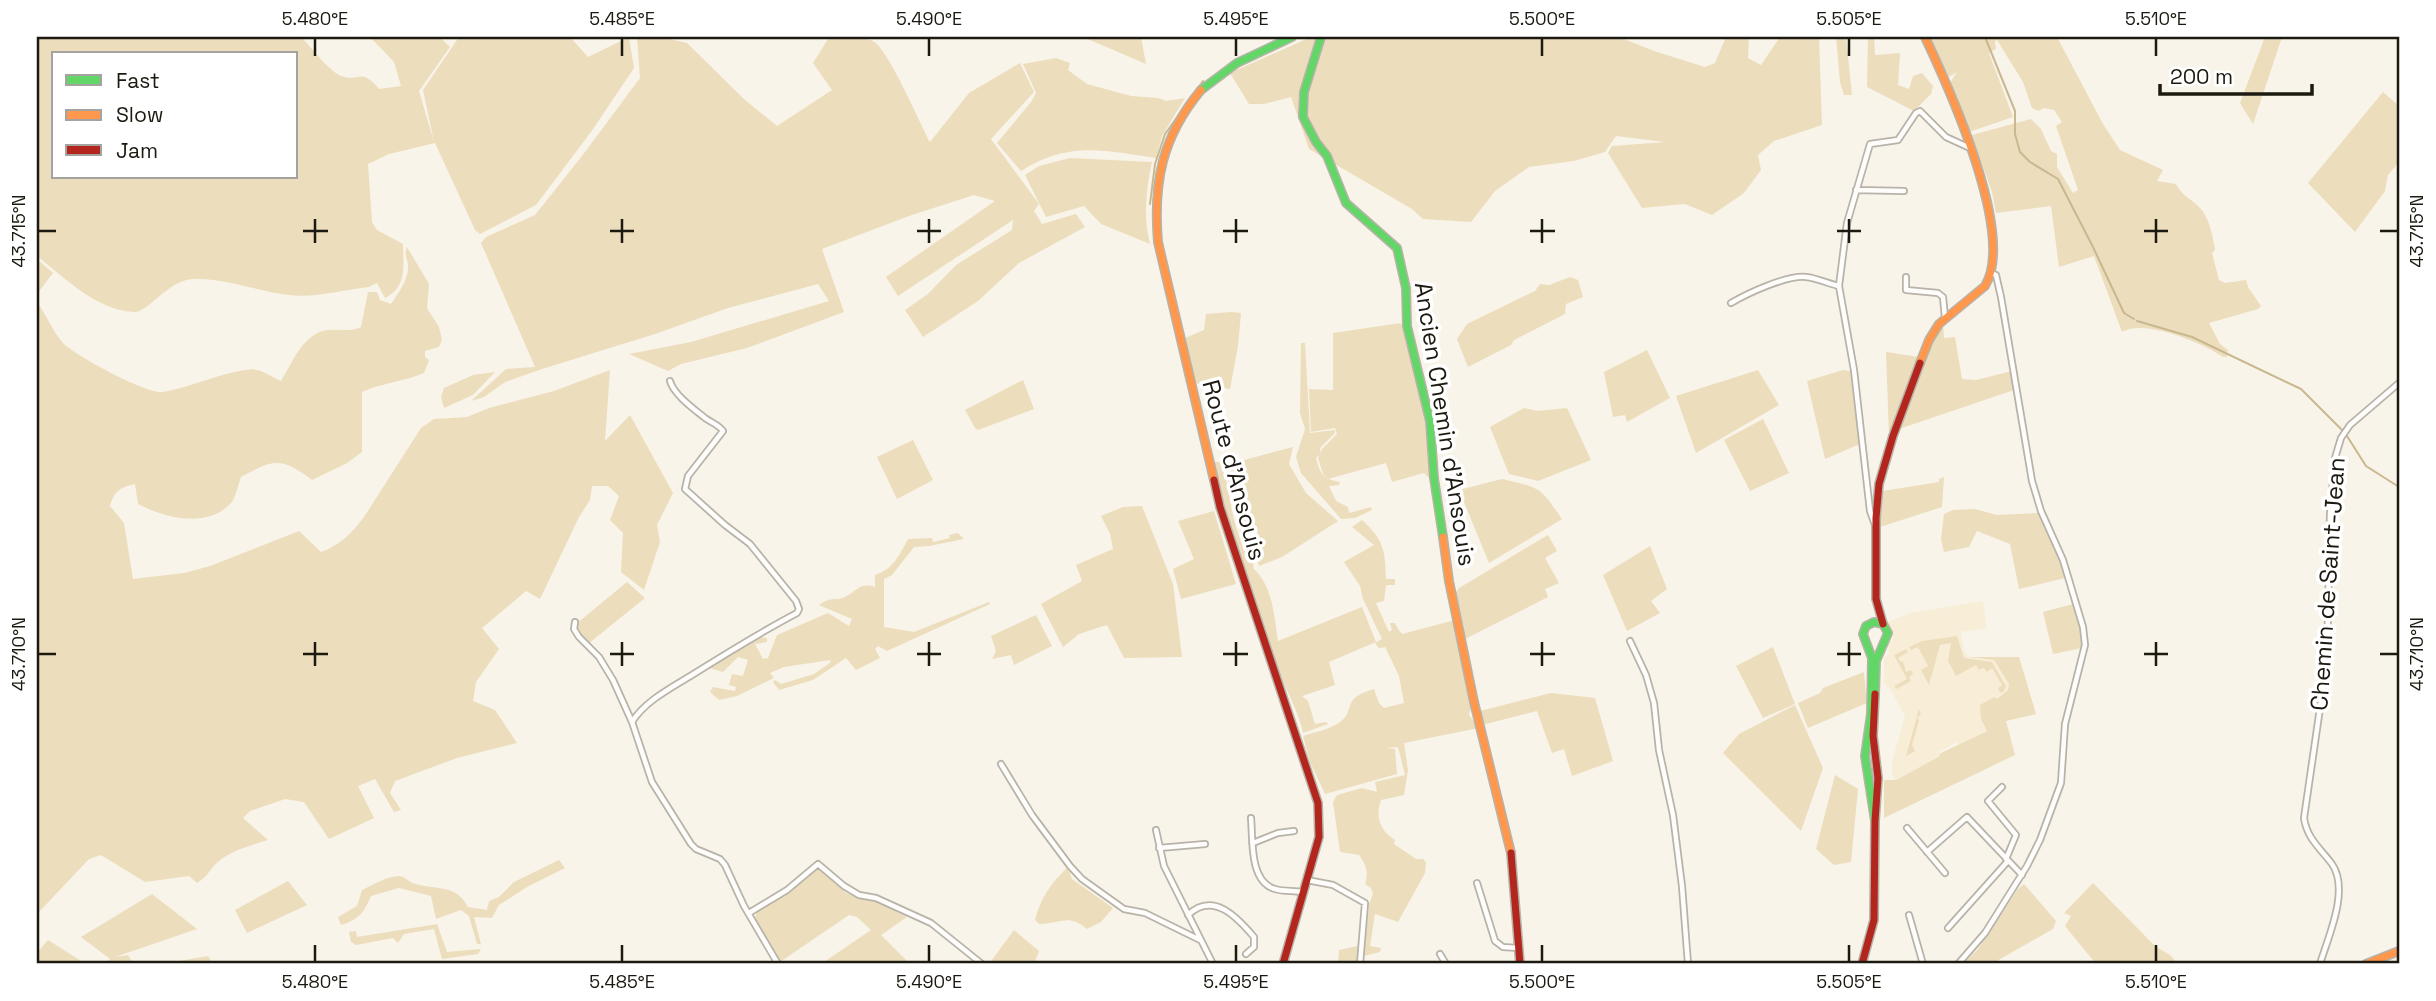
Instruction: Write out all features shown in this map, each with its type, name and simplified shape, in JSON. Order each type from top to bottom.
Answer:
[{"type":"street","name":"Route d'Ansouis","points":[[1283,964],[1318,837],[1318,803],[1220,507],[1157,242],[1155,213],[1156,186],[1163,155],[1186,110],[1219,75],[1292,37]]},
{"type":"street","name":"Ancien Chemin d'Ansouis","points":[[1321,37],[1304,92],[1303,117],[1332,165],[1346,203],[1396,248],[1401,261],[1406,288],[1407,326],[1430,421],[1434,478],[1449,581],[1474,702],[1510,848],[1520,964]]},
{"type":"street","points":[[1862,964],[1874,920],[1878,771],[1873,736],[1876,662],[1888,633],[1876,599],[1879,484],[1893,436],[1929,340],[1945,319],[1978,294],[1987,282],[1991,273],[1993,246],[1986,204],[1970,148],[1925,37]]},
{"type":"street","points":[[1876,527],[1870,511],[1854,367],[1839,286],[1847,223],[1870,144],[1898,140],[1916,113],[1920,111],[1945,137],[1970,148]]},
{"type":"street","points":[[1856,190],[1904,191]]},
{"type":"street","points":[[1958,964],[1985,933],[2022,875],[2040,840],[2061,783],[2065,724],[2085,645],[2063,560],[2041,512],[2032,481],[1996,275],[1991,273]]},
{"type":"street","points":[[1731,303],[1744,295],[1794,278],[1806,277],[1839,286]]},
{"type":"street","points":[[1906,277],[1906,289],[1938,293],[1943,297],[1945,319]]},
{"type":"street","points":[[1987,282],[1997,281]]},
{"type":"street","points":[[632,722],[637,714],[658,697],[750,638],[797,613],[799,609],[796,601],[750,544],[685,489],[688,476],[723,431],[678,394],[670,381]]},
{"type":"street","name":"Chemin de Saint-Jean","points":[[2320,964],[2339,898],[2339,882],[2333,866],[2310,838],[2304,818],[2327,660],[2332,481],[2337,448],[2344,433],[2357,418],[2399,383]]},
{"type":"street","points":[[1875,821],[1866,762],[1871,715],[1872,657],[1863,634],[1876,599]]},
{"type":"street","points":[[575,622],[579,637],[605,666],[632,722],[649,774],[663,801],[691,844],[696,849],[720,859],[725,865],[748,913],[778,964]]},
{"type":"street","points":[[1869,623],[1883,624]]},
{"type":"street","points":[[1630,641],[1646,675],[1654,702],[1659,750],[1677,848],[1688,964]]},
{"type":"street","points":[[1869,644],[1882,644]]},
{"type":"street","points":[[1001,764],[1032,816],[1082,879],[1124,909],[1145,913],[1200,940]]},
{"type":"street","points":[[1948,928],[2007,860],[2016,835],[1988,801],[2001,787]]},
{"type":"street","points":[[1927,852],[1967,817],[2022,875]]},
{"type":"street","points":[[1251,818],[1256,869],[1266,885],[1271,889],[1304,892]]},
{"type":"street","points":[[1907,828],[1945,873]]},
{"type":"street","points":[[1156,830],[1164,866],[1213,964]]},
{"type":"street","points":[[1254,843],[1294,831]]},
{"type":"street","points":[[1159,848],[1205,844]]},
{"type":"street","points":[[748,913],[786,890],[818,864],[859,895],[876,898],[931,923],[982,964]]},
{"type":"street","points":[[1307,880],[1333,885],[1366,903],[1360,964]]},
{"type":"street","points":[[1477,883],[1494,941],[1503,947],[1518,948]]},
{"type":"street","points":[[1188,915],[1195,908],[1207,905],[1224,909],[1254,937],[1254,947],[1246,954]]},
{"type":"street","points":[[1909,915],[1923,964]]},
{"type":"street","points":[[1954,920],[1961,928]]},
{"type":"street","points":[[2366,964],[2399,951]]},
{"type":"street","points":[[1440,954],[1446,964]]},
{"type":"shaded area","points":[[37,37],[301,37],[336,73],[347,78],[368,78],[379,89],[401,86],[394,62],[370,37],[440,37],[450,47],[419,91],[434,142],[423,90],[459,37],[570,37],[588,57],[629,37],[634,68],[591,132],[536,205],[480,234],[475,230],[435,143],[389,154],[368,164],[372,222],[377,230],[403,244],[401,281],[398,288],[385,298],[377,283],[369,287],[299,296],[193,279],[175,285],[140,311],[134,312],[107,306],[70,283],[37,256]]},
{"type":"shaded area","points":[[637,37],[661,37],[687,43],[745,100],[777,126],[832,90],[813,63],[828,39],[868,39],[880,47],[887,58],[930,142],[969,93],[1020,63],[1034,92],[991,139],[1039,204],[1034,211],[1042,224],[1076,214],[1085,227],[1019,263],[978,301],[923,337],[905,310],[928,294],[956,265],[1012,230],[1013,220],[898,296],[886,277],[995,201],[974,195],[822,249],[844,312],[747,348],[681,364],[668,371],[629,354],[691,342],[829,301],[818,284],[728,308],[542,369],[505,382],[484,397],[471,401],[506,369],[535,367],[481,243],[486,237],[535,215],[582,156],[640,78]]},
{"type":"shaded area","points":[[1083,37],[1141,37],[1146,64]]},
{"type":"shaded area","points":[[1311,37],[1619,37],[1705,67],[1715,63],[1726,37],[1749,37],[1748,58],[1761,65],[1780,37],[1819,37],[1822,125],[1774,141],[1758,155],[1761,170],[1744,193],[1712,215],[1685,204],[1642,208],[1608,153],[1612,146],[1665,142],[1616,136],[1605,152],[1574,161],[1529,167],[1495,191],[1471,222],[1423,219],[1412,209],[1309,149],[1291,97],[1264,104],[1249,104],[1230,73]]},
{"type":"shaded area","points":[[1836,37],[1846,37],[1852,95],[1844,95],[1840,82]]},
{"type":"shaded area","points":[[1868,37],[1874,37],[1875,55],[1900,53],[1898,85],[1909,89],[1913,76],[1922,73],[1933,86],[1931,94],[1914,111],[1867,87]]},
{"type":"shaded area","points":[[1928,37],[2057,37],[2103,124],[2120,150],[2163,170],[2157,181],[2176,184],[2182,193],[2200,208],[2212,233],[2215,250],[2212,253],[2219,280],[2225,283],[2246,280],[2261,306],[2209,323],[2220,344],[2228,350],[2227,357],[2188,339],[2158,330],[2132,328],[2122,332],[2094,256],[2059,267],[2051,206],[1996,213],[1992,192],[1972,135],[2031,119],[2041,129],[2051,151],[2057,154],[2057,167],[2073,193],[2078,190],[2056,126],[2062,122],[2054,110],[2044,108],[2038,111],[2032,108],[2023,82],[1997,40],[1996,49],[1989,53],[2013,117],[1969,132],[1949,84],[1957,72],[1947,78]]},
{"type":"shaded area","points":[[2265,37],[2282,37],[2253,124],[2240,103]]},
{"type":"shaded area","points":[[1056,58],[1070,63],[1068,70],[1087,84],[1131,96],[1166,101],[1185,98],[1162,136],[1156,158],[1086,150],[1055,155],[1021,171],[997,143],[1036,93],[1023,64]]},
{"type":"shaded area","points":[[2383,92],[2399,106],[2399,162],[2388,175],[2385,191],[2355,232],[2308,183]]},
{"type":"shaded area","points":[[1070,158],[1152,162],[1146,203],[1150,244],[1101,224],[1084,206],[1046,217],[1025,175],[1039,166]]},
{"type":"shaded area","points":[[407,247],[429,284],[427,308],[439,327],[442,340],[439,347],[425,351],[425,357],[429,360],[424,373],[362,392],[362,452],[347,463],[312,480],[285,464],[262,467],[241,477],[233,500],[221,511],[198,518],[173,517],[149,509],[138,504],[135,484],[122,488],[116,493],[110,506],[124,523],[133,579],[184,573],[210,566],[299,531],[321,552],[328,549],[345,538],[360,523],[421,428],[434,419],[467,417],[489,408],[554,391],[610,370],[605,441],[630,415],[673,493],[657,525],[660,542],[644,590],[621,572],[623,533],[610,520],[619,496],[608,486],[592,486],[590,500],[579,517],[540,599],[526,591],[482,628],[499,649],[476,682],[473,701],[495,710],[517,743],[457,758],[395,781],[390,793],[401,810],[394,812],[375,779],[358,786],[374,818],[329,839],[304,802],[285,799],[250,811],[243,818],[268,840],[224,857],[197,883],[189,876],[145,882],[101,855],[89,859],[37,914],[37,302],[59,339],[70,349],[111,373],[155,391],[163,392],[252,369],[281,381],[305,342],[319,332],[361,327],[368,292],[377,292],[380,300],[391,304],[407,275]]},
{"type":"shaded area","points":[[37,259],[53,273],[37,294]]},
{"type":"shaded area","points":[[1570,277],[1578,280],[1583,297],[1566,304],[1565,314],[1468,367],[1457,339],[1467,324],[1535,291],[1540,284],[1549,285]]},
{"type":"shaded area","points":[[1241,313],[1230,389],[1194,383],[1185,338],[1204,330],[1206,314]]},
{"type":"shaded area","points":[[1401,323],[1428,421],[1432,481],[1424,473],[1392,482],[1386,463],[1329,479],[1340,482],[1339,485],[1329,486],[1336,501],[1348,507],[1349,513],[1371,507],[1372,510],[1355,518],[1341,519],[1301,473],[1296,457],[1305,429],[1300,413],[1301,343],[1305,343],[1310,433],[1335,430],[1320,448],[1321,453],[1337,434],[1335,428],[1311,432],[1309,389],[1333,390],[1333,333]],"holes":[[[1321,454],[1318,458],[1327,478],[1323,475],[1321,472],[1316,458]]]},
{"type":"shaded area","points":[[1943,324],[1944,338],[1955,337],[1962,379],[1976,380],[2012,371],[2014,390],[1899,429],[1931,340]]},
{"type":"shaded area","points":[[1647,350],[1670,398],[1627,422],[1625,415],[1613,417],[1604,372]]},
{"type":"shaded area","points":[[1886,352],[1919,357],[1889,435]]},
{"type":"shaded area","points":[[1758,370],[1779,405],[1696,453],[1676,396]]},
{"type":"shaded area","points":[[1843,370],[1851,371],[1860,444],[1825,459],[1807,381]]},
{"type":"shaded area","points":[[495,372],[473,395],[444,408],[441,397],[444,388],[473,375]]},
{"type":"shaded area","points":[[1023,380],[1034,409],[978,430],[975,428],[965,410]]},
{"type":"shaded area","points":[[1524,408],[1538,411],[1567,408],[1591,460],[1538,481],[1509,474],[1490,427]]},
{"type":"shaded area","points":[[1763,419],[1789,473],[1750,491],[1724,440]]},
{"type":"shaded area","points":[[913,440],[933,480],[897,499],[877,457]]},
{"type":"shaded area","points":[[1293,447],[1289,464],[1306,493],[1338,521],[1282,557],[1259,566],[1257,558],[1248,551],[1239,527],[1225,465]]},
{"type":"shaded area","points":[[1215,462],[1221,462],[1224,470],[1241,542],[1254,562],[1253,568],[1269,592],[1278,641],[1362,607],[1376,642],[1329,662],[1335,685],[1302,696],[1308,701],[1315,724],[1328,724],[1303,733],[1236,542],[1213,465]]},
{"type":"shaded area","points":[[1944,477],[1942,507],[1880,527],[1883,491],[1939,482],[1939,479]]},
{"type":"shaded area","points":[[1502,479],[1538,490],[1562,519],[1489,563],[1459,490]]},
{"type":"shaded area","points":[[1142,506],[1173,584],[1182,657],[1124,658],[1107,625],[1079,634],[1063,647],[1041,604],[1082,581],[1076,565],[1113,549],[1110,534],[1101,516],[1123,507]]},
{"type":"shaded area","points":[[1975,509],[1997,515],[2039,513],[2057,552],[2065,578],[2019,589],[2010,544],[1977,531],[1969,547],[1944,552],[1941,539],[1944,514],[1953,510]]},
{"type":"shaded area","points":[[1214,511],[1236,584],[1181,599],[1173,569],[1194,559],[1178,521]]},
{"type":"shaded area","points":[[1362,520],[1382,546],[1386,579],[1395,579],[1395,585],[1386,585],[1384,601],[1376,603],[1389,632],[1392,630],[1390,623],[1395,623],[1402,634],[1455,620],[1472,704],[1469,715],[1479,728],[1404,743],[1408,770],[1404,795],[1381,800],[1379,818],[1386,832],[1395,840],[1394,844],[1416,859],[1426,862],[1425,873],[1398,922],[1375,914],[1370,946],[1381,948],[1380,952],[1364,956],[1369,904],[1373,894],[1371,888],[1365,884],[1366,869],[1359,855],[1340,852],[1333,802],[1337,795],[1362,788],[1377,792],[1375,782],[1405,775],[1398,747],[1386,748],[1395,749],[1397,774],[1325,794],[1310,762],[1303,736],[1336,724],[1345,718],[1356,697],[1374,689],[1384,708],[1404,703],[1399,676],[1385,647],[1379,648],[1375,643],[1382,639],[1363,599],[1360,586],[1344,562],[1374,545],[1352,527]]},
{"type":"shaded area","points":[[958,533],[964,539],[914,547],[892,575],[884,579],[884,627],[914,632],[989,602],[990,604],[887,651],[878,646],[875,649],[880,658],[856,670],[846,658],[813,680],[779,690],[773,682],[775,680],[781,684],[814,674],[831,662],[830,660],[784,667],[770,673],[774,678],[737,696],[719,700],[710,692],[713,687],[735,691],[736,687],[729,685],[732,674],[743,676],[748,660],[738,657],[723,672],[709,668],[737,648],[752,640],[767,638],[767,642],[755,644],[763,659],[768,658],[777,635],[828,613],[849,626],[852,619],[819,605],[828,600],[845,597],[862,586],[875,587],[875,575],[891,565],[908,539],[932,538],[933,542]]},
{"type":"shaded area","points":[[1548,535],[1557,551],[1545,558],[1559,583],[1545,589],[1548,597],[1465,639],[1455,594],[1459,588]]},
{"type":"shaded area","points":[[1650,546],[1667,589],[1651,601],[1660,613],[1627,631],[1603,575]]},
{"type":"shaded area","points":[[627,582],[645,598],[588,644],[576,624]]},
{"type":"shaded area","points":[[1983,601],[1987,628],[1961,632],[1964,652],[1970,657],[2019,657],[2036,714],[2006,720],[1959,745],[1957,742],[1939,752],[1940,756],[1895,780],[1892,761],[1905,716],[1884,683],[1884,657],[1889,654],[1888,644],[1893,638],[1888,622],[1910,613]]},
{"type":"shaded area","points":[[2073,604],[2082,637],[2082,648],[2053,654],[2043,612]]},
{"type":"shaded area","points":[[1036,615],[1052,646],[1014,665],[1011,655],[992,659],[996,651],[991,636]]},
{"type":"shaded area","points":[[1957,636],[1964,658],[1992,662],[2006,686],[2004,691],[2000,693],[1998,688],[2002,685],[1992,668],[1987,672],[1984,668],[1979,670],[1976,665],[1956,676],[1948,661],[1951,643],[1940,645],[1929,685],[1921,670],[1928,666],[1918,647],[1911,650],[1909,647],[1922,641]]},
{"type":"shaded area","points":[[1773,647],[1795,704],[1763,718],[1736,666]]},
{"type":"shaded area","points":[[1906,649],[1908,652],[1898,658],[1903,661],[1906,672],[1911,670],[1913,674],[1909,677],[1911,681],[1897,689],[1894,686],[1907,679],[1894,655]]},
{"type":"shaded area","points":[[1970,657],[2019,657],[2036,714],[2006,721],[2015,755],[1884,818],[1884,780],[1896,780],[1940,756],[1939,754],[1987,731],[1981,719],[1980,705],[1994,697],[1997,699],[2008,690],[2009,684],[1994,660]]},
{"type":"shaded area","points":[[1864,672],[1867,703],[1808,728],[1798,703],[1820,693],[1823,688]]},
{"type":"shaded area","points":[[1551,693],[1595,698],[1613,761],[1572,776],[1564,749],[1552,753],[1537,711],[1482,725],[1480,711]]},
{"type":"shaded area","points":[[1795,705],[1823,768],[1801,831],[1723,753],[1739,734]]},
{"type":"shaded area","points":[[1919,709],[1921,714],[1917,718],[1919,721],[1912,745],[1915,751],[1906,756]]},
{"type":"shaded area","points":[[1835,775],[1858,789],[1851,862],[1834,865],[1816,849]]},
{"type":"shaded area","points":[[559,860],[565,868],[499,905],[492,918],[474,917],[481,944],[477,944],[469,916],[461,910],[436,919],[431,896],[399,888],[371,896],[363,911],[352,921],[341,925],[338,917],[357,906],[362,890],[394,876],[450,891],[463,899],[468,907],[487,910],[489,901],[499,897],[514,882]]},
{"type":"shaded area","points":[[1068,867],[1072,879],[1113,908],[1101,922],[1087,929],[1075,921],[1039,924],[1035,920],[1047,891]]},
{"type":"shaded area","points":[[813,869],[822,870],[846,893],[879,903],[907,917],[881,935],[910,964],[821,964],[871,930],[857,917],[849,915],[780,962],[755,918],[757,912],[801,881]]},
{"type":"shaded area","points":[[288,881],[307,905],[247,933],[235,910]]},
{"type":"shaded area","points":[[2093,883],[2155,946],[2170,955],[2178,964],[2096,964],[2065,926],[2071,916],[2064,913]]},
{"type":"shaded area","points":[[2024,884],[2056,921],[2053,929],[1995,962],[1963,964],[1978,949]]},
{"type":"shaded area","points":[[152,894],[197,929],[115,957],[128,955],[133,964],[105,964],[110,959],[81,937]]},
{"type":"shaded area","points":[[437,924],[447,952],[481,949],[478,954],[442,959],[434,929],[404,934],[398,943],[393,938],[356,945],[351,942],[349,932],[356,931],[357,937]]},
{"type":"shaded area","points":[[1014,930],[1039,951],[1034,964],[989,964]]},
{"type":"shaded area","points":[[48,940],[86,964],[37,964],[37,953]]},
{"type":"shaded area","points":[[1358,946],[1357,964],[1338,964],[1339,950]]},
{"type":"shaded area","points":[[208,956],[213,964],[162,964]]},
{"type":"waterway","points":[[1985,37],[2015,111],[2015,134],[2020,152],[2030,162],[2058,179],[2124,313],[2134,319]]},
{"type":"waterway","points":[[1150,204],[1155,164],[1165,134],[1203,81]]},
{"type":"waterway","points":[[2137,321],[2192,337],[2301,389],[2343,431]]},
{"type":"waterway","points":[[2347,436],[2366,466],[2399,487]]},
{"type":"traffic: fast","points":[[1201,90],[1237,63],[1292,37]]},
{"type":"traffic: fast","points":[[1321,37],[1304,92],[1303,117],[1327,156],[1346,203],[1397,248],[1406,288],[1407,326],[1430,421],[1434,478],[1443,537]]},
{"type":"traffic: fast","points":[[1875,694],[1876,661],[1888,633],[1883,624],[1874,622],[1866,626],[1863,634],[1872,658],[1871,714],[1865,756],[1875,821]]},
{"type":"traffic: slow","points":[[1920,363],[1939,324],[1985,286],[1992,263],[1992,233],[1976,162],[1949,90],[1925,37]]},
{"type":"traffic: slow","points":[[1201,90],[1177,125],[1169,143],[1159,180],[1157,220],[1158,242],[1214,480]]},
{"type":"traffic: slow","points":[[1443,537],[1449,581],[1474,702],[1511,853]]},
{"type":"traffic: slow","points":[[2366,964],[2399,951]]},
{"type":"traffic: jam","points":[[1883,624],[1876,599],[1876,518],[1879,484],[1893,436],[1920,363]]},
{"type":"traffic: jam","points":[[1214,480],[1220,507],[1318,803],[1319,837],[1283,964]]},
{"type":"traffic: jam","points":[[1862,964],[1874,920],[1878,778],[1873,736],[1875,694]]},
{"type":"traffic: jam","points":[[1511,853],[1520,964]]}]
